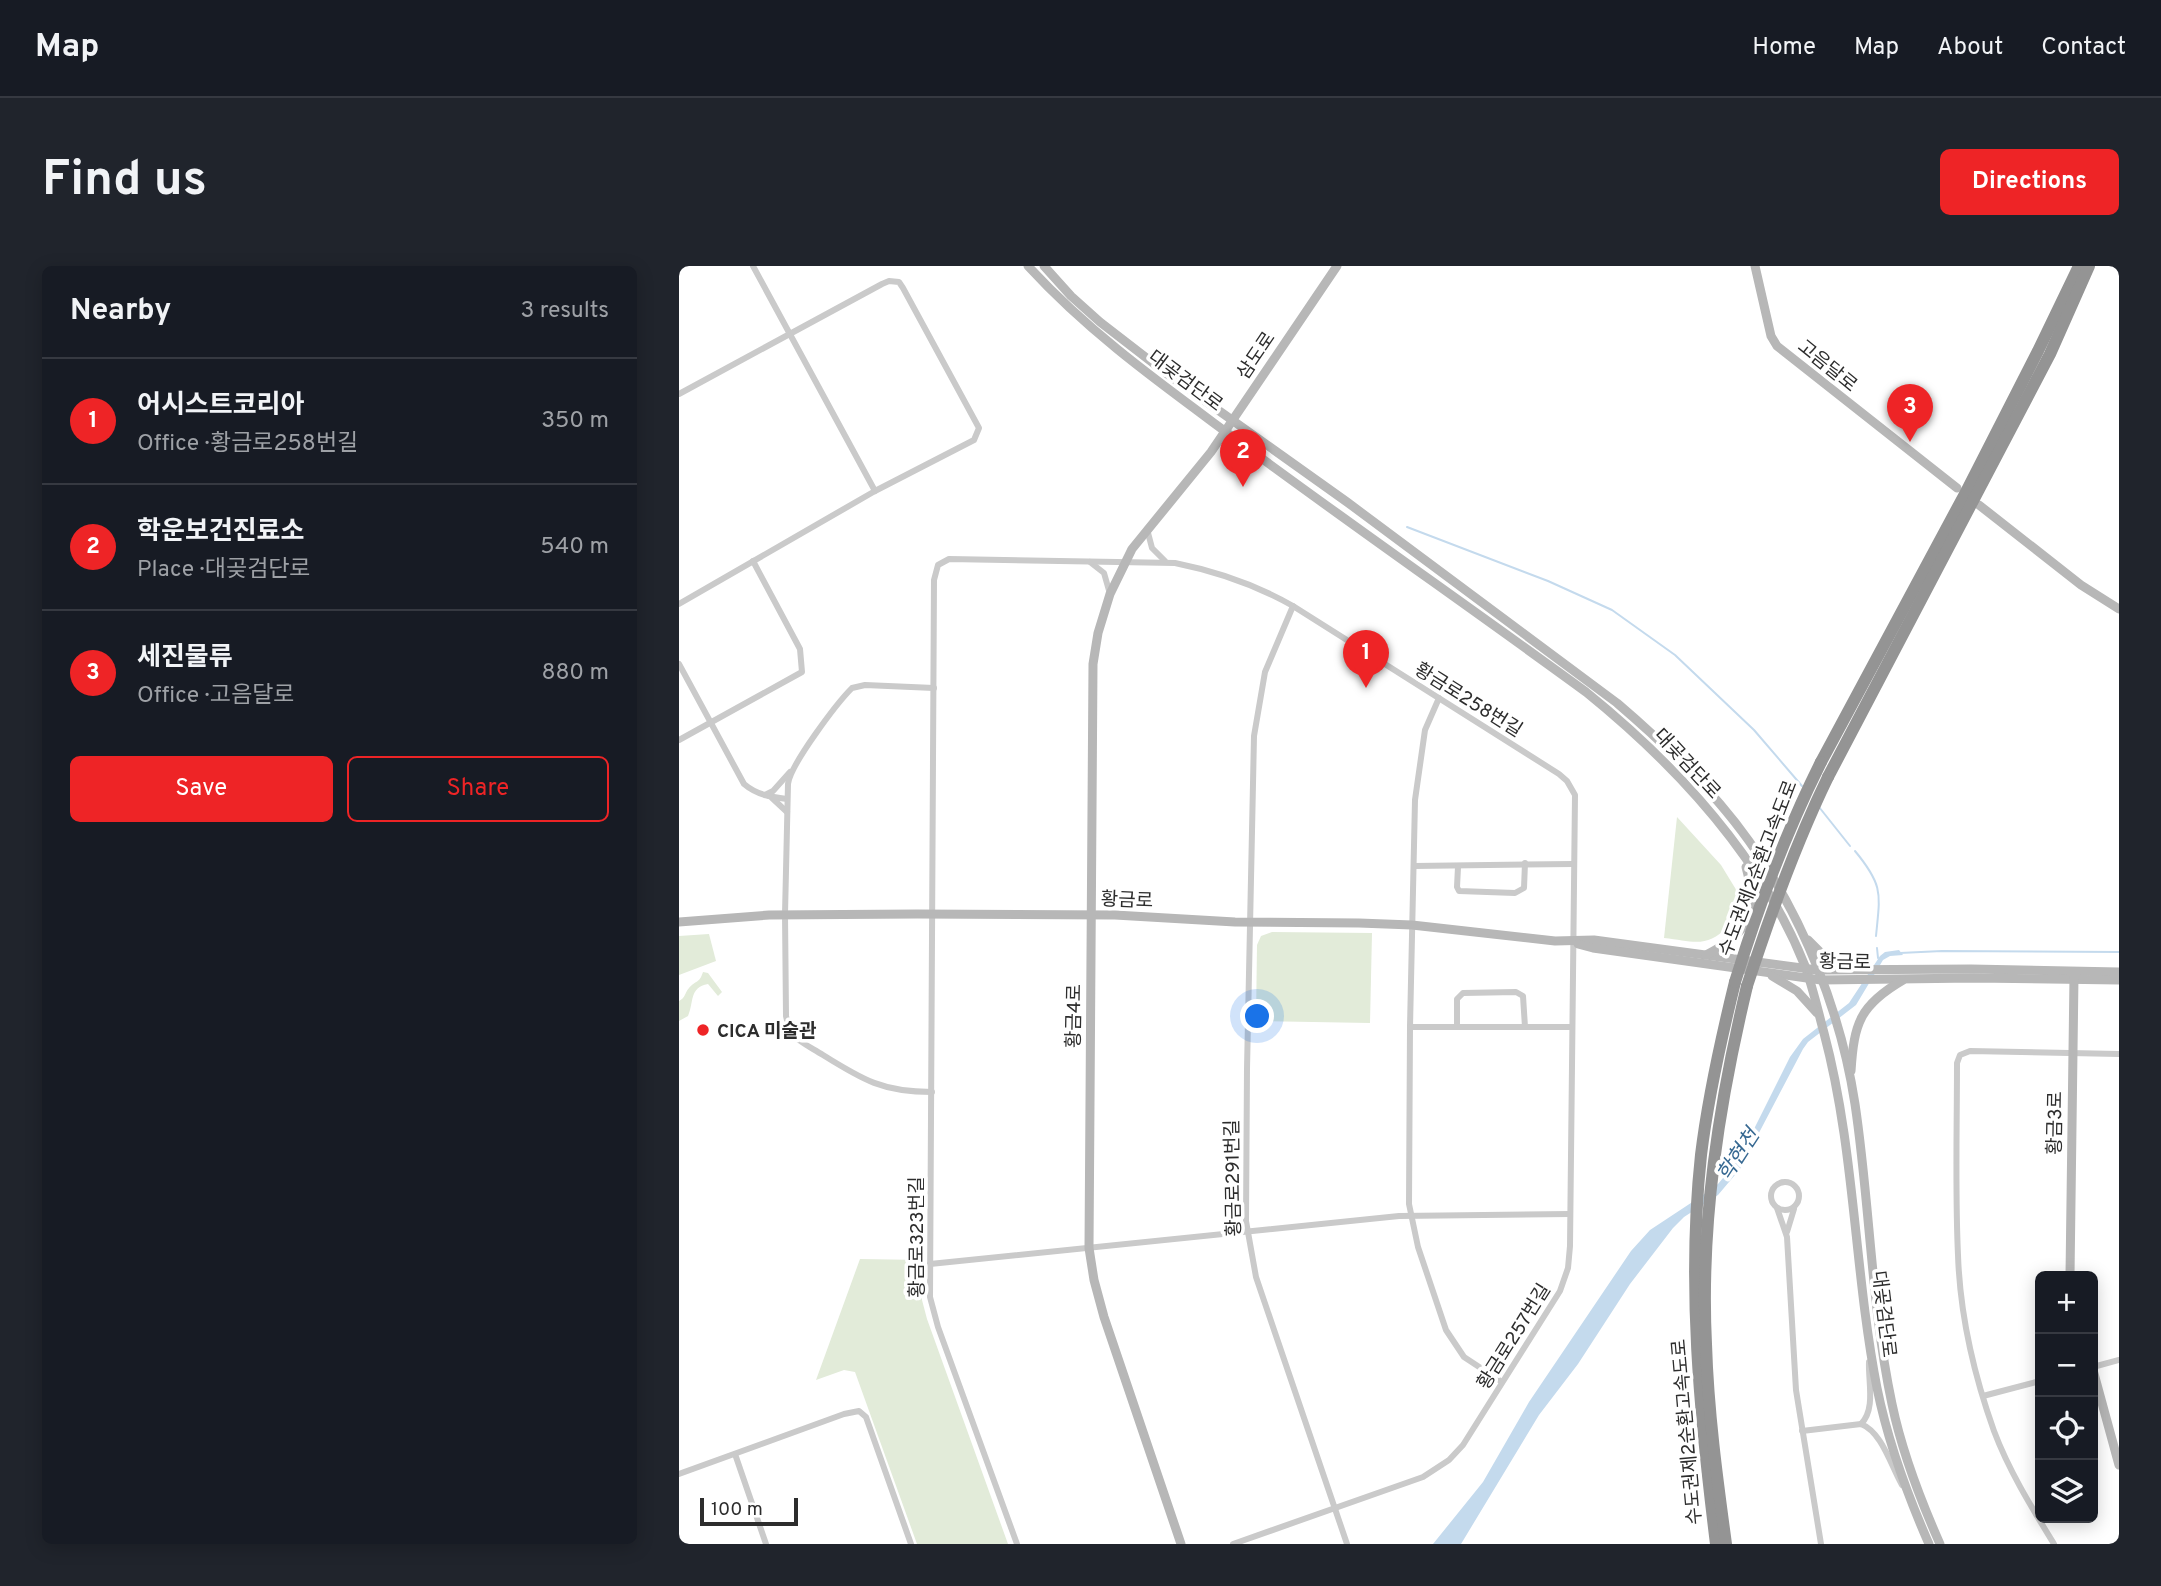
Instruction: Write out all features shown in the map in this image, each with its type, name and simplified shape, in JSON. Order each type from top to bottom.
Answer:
[{"type":"highway","name":"수도권제2순환고속도로","points":[[1726,1544],[1713,1435],[1702,1233],[1749,936],[1799,806],[1972,481],[2079,266]]},
{"type":"highway","name":"수도권제2순환고속도로","points":[[1716,1544],[1697,1373],[1702,1155],[1717,1055],[1741,984],[1764,934],[1804,826],[2050,354],[2089,266]]},
{"type":"street","points":[[753,266],[874,491]]},
{"type":"street","name":"대곶검단로","points":[[1028,266],[1106,342],[1616,716],[1677,774],[1713,815],[1742,855],[1771,900],[1807,973],[1826,1038],[1846,1136],[1871,1346],[1887,1434],[1929,1544]]},
{"type":"street","name":"대곶검단로","points":[[1044,266],[1071,296],[1100,322],[1574,670],[1655,735],[1700,782],[1748,839],[1768,869],[1800,931],[1818,970],[1837,1028],[1850,1079],[1878,1315],[1892,1405],[1911,1473],[1940,1544]]},
{"type":"street","name":"삼도로","points":[[1174,496],[1196,472],[1337,266]]},
{"type":"street","name":"고음달로","points":[[1755,266],[1771,336],[1777,346],[1958,488]]},
{"type":"street","points":[[679,394],[881,284],[899,282],[979,428],[974,440],[874,491],[679,604]]},
{"type":"street","name":"황금4로","points":[[1174,496],[1125,560],[1110,594],[1098,632],[1092,679],[1089,1248],[1104,1317],[1181,1544]]},
{"type":"street","points":[[1979,505],[2081,585],[2119,609]]},
{"type":"street","points":[[1147,528],[1152,548],[1167,562]]},
{"type":"street","name":"황금로258번길","points":[[934,688],[934,580],[936,568],[949,559],[1167,562],[1218,575],[1258,590],[1293,606],[1567,781],[1575,795],[1573,942]]},
{"type":"street","points":[[1088,560],[1104,573],[1110,594]]},
{"type":"street","points":[[679,740],[802,672],[800,649],[753,561]]},
{"type":"street","name":"황금로291번길","points":[[1293,606],[1269,658],[1256,718],[1252,759],[1247,1233],[1256,1277],[1347,1544]]},
{"type":"street","points":[[679,664],[744,784],[756,793],[787,799]]},
{"type":"street","points":[[763,795],[773,791],[791,770],[852,688],[859,685],[934,688]]},
{"type":"street","name":"황금로323번길","points":[[934,688],[930,1297],[1017,1544]]},
{"type":"street","points":[[1439,698],[1428,720],[1415,800],[1408,1160],[1411,1215],[1426,1274],[1440,1317],[1451,1339],[1470,1362],[1502,1382]]},
{"type":"street","points":[[791,770],[788,776],[787,799],[785,914],[786,1016],[790,1033],[873,1084],[900,1091],[932,1092]]},
{"type":"street","points":[[772,798],[787,812]]},
{"type":"street","points":[[1706,955],[1732,941],[1747,921],[1752,896],[1742,855]]},
{"type":"street","points":[[1458,867],[1459,891],[1515,894],[1524,888],[1525,863]]},
{"type":"street","points":[[1414,866],[1573,864]]},
{"type":"street","name":"황금로","points":[[679,922],[785,914],[934,914],[1091,915],[1412,925],[1493,936],[1573,942],[1594,940],[1706,955],[1807,973],[1821,980],[2119,972]]},
{"type":"street","points":[[1800,931],[1822,954],[1849,968]]},
{"type":"street","name":"황금로","points":[[1573,942],[1593,948],[1761,971],[1807,973],[1849,968],[1899,968],[2074,975],[2119,980]]},
{"type":"street","name":"황금로257번길","points":[[1233,1544],[1406,1484],[1442,1466],[1463,1445],[1556,1299],[1565,1282],[1569,1259],[1573,942]]},
{"type":"street","points":[[1761,971],[1789,985],[1817,1011]]},
{"type":"street","name":"황금3로","points":[[2070,1271],[2074,975]]},
{"type":"street","points":[[1850,1079],[1853,1040],[1863,1013],[1879,995],[1906,979]]},
{"type":"street","points":[[1457,1026],[1457,999],[1463,993],[1517,992],[1523,996],[1525,1027]]},
{"type":"street","points":[[1410,1027],[1572,1027]]},
{"type":"street","points":[[2053,1544],[2007,1459],[1974,1366],[1964,1315],[1958,1255],[1958,1059],[1964,1052],[1970,1051],[2119,1054]]},
{"type":"street","points":[[1787,1237],[1771,1194],[1775,1185],[1784,1182],[1797,1188],[1799,1198],[1789,1220],[1787,1237],[1794,1368],[1821,1544]]},
{"type":"street","points":[[1777,1208],[1788,1210],[1795,1206]]},
{"type":"street","points":[[930,1264],[1411,1215],[1570,1214]]},
{"type":"street","points":[[1861,1424],[1870,1407],[1871,1346]]},
{"type":"street","points":[[2098,1366],[2119,1360]]},
{"type":"street","points":[[1983,1396],[2035,1382]]},
{"type":"street","points":[[2098,1387],[2119,1465]]},
{"type":"street","points":[[679,1474],[844,1414],[859,1411],[866,1417],[911,1544]]},
{"type":"street","points":[[1802,1431],[1861,1424],[1870,1428],[1910,1497]]},
{"type":"street","points":[[735,1454],[766,1544]]},
{"type":"green space","points":[[1677,817],[1721,865],[1743,901],[1728,926],[1706,941],[1664,938]]},
{"type":"green space","points":[[1272,932],[1372,933],[1370,1023],[1256,1021],[1257,945],[1261,936]]},
{"type":"green space","points":[[709,934],[716,961],[679,975],[679,936]]},
{"type":"green space","points":[[703,972],[708,973],[722,992],[718,996],[708,984],[698,988],[688,1016],[679,1021],[679,1001]]},
{"type":"green space","points":[[860,1259],[922,1260],[922,1300],[927,1319],[1008,1544],[917,1544],[855,1372],[844,1370],[816,1380]]},
{"type":"water","points":[[1899,950],[1903,955],[1890,956],[1883,960],[1856,1005],[1808,1042],[1740,1169],[1718,1195],[1684,1217],[1673,1228],[1630,1284],[1578,1364],[1539,1415],[1461,1544],[1433,1544],[1483,1482],[1529,1402],[1631,1251],[1650,1230],[1718,1184],[1744,1149],[1790,1057],[1803,1039],[1849,1003],[1880,956],[1885,952]]},
{"type":"waterway","points":[[1407,527],[1548,581],[1612,610],[1675,655],[1754,730],[1802,786]]},
{"type":"waterway","points":[[1819,807],[1850,846]]},
{"type":"waterway","points":[[1855,851],[1871,873],[1878,891],[1876,936]]},
{"type":"waterway","points":[[1877,948],[1878,958]]},
{"type":"waterway","name":"학현천","points":[[1900,953],[2119,952]]},
{"type":"place","name":"세진물류","points":[[1910,442]]},
{"type":"place","name":"학운보건진료소","points":[[1243,487]]},
{"type":"place","name":"어시스트코리아","points":[[1366,688]]},
{"type":"place","name":"CICA 미술관","points":[[703,1030]]}]
